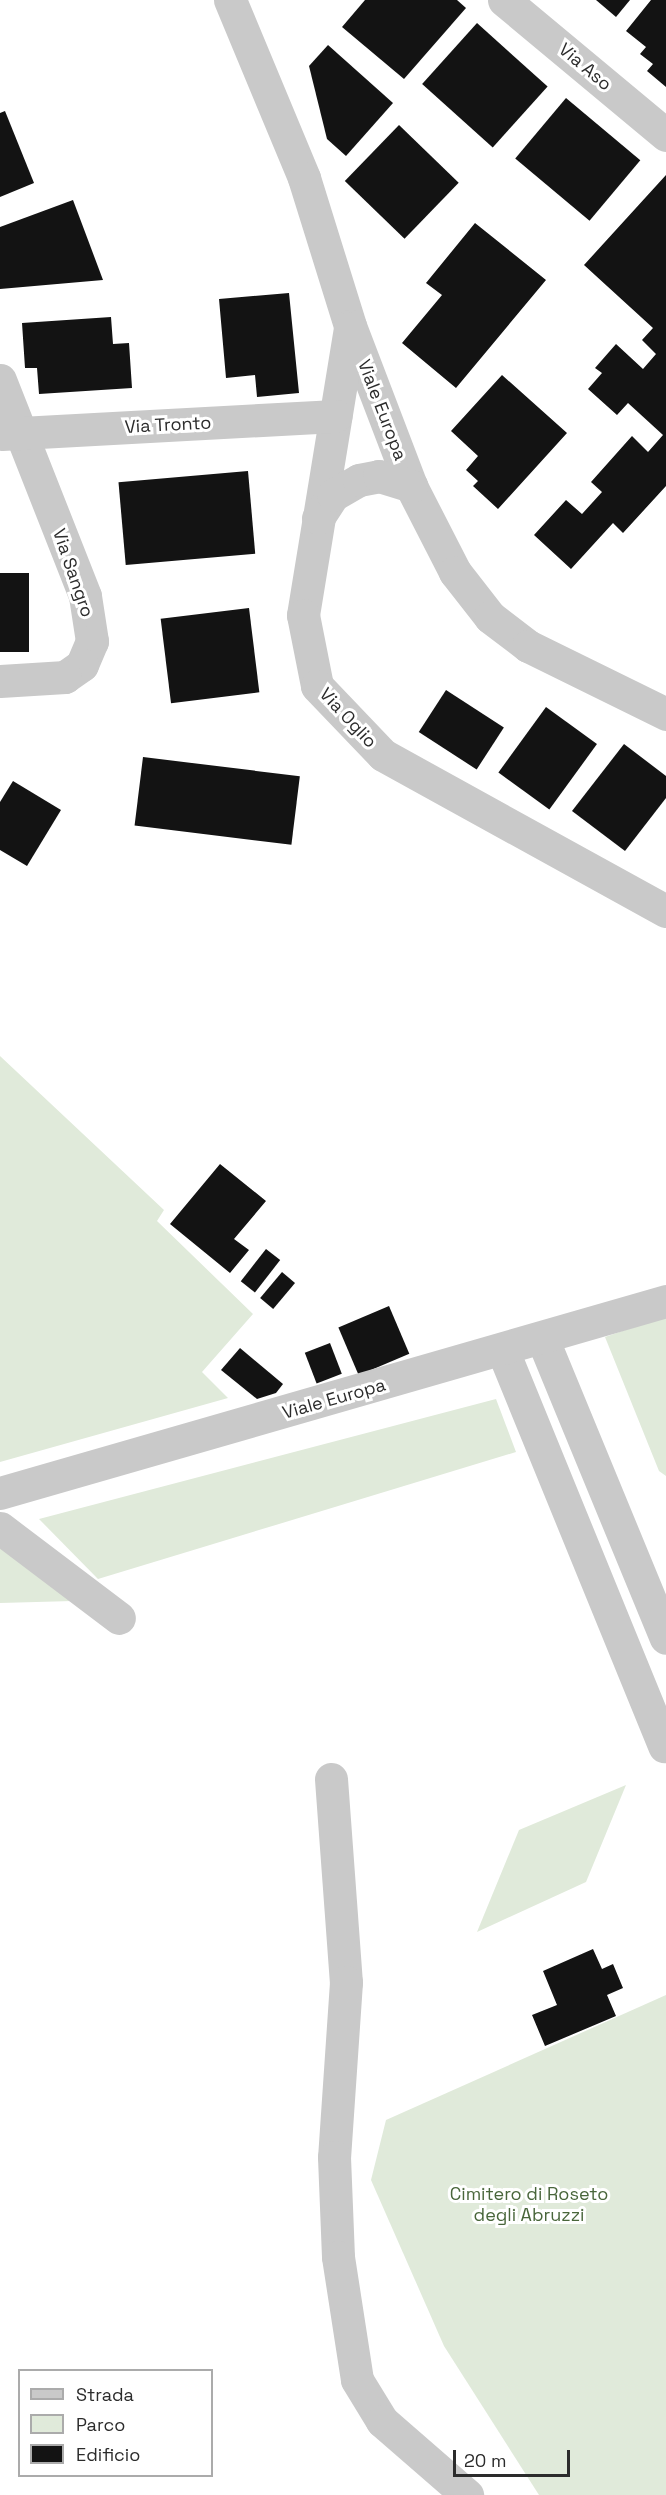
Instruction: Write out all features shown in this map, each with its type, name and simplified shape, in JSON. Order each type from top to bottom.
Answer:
[{"type":"street","name":"Viale Europa","points":[[230,0],[304,178],[350,326],[411,486],[434,537],[490,617],[543,655],[666,714]]},
{"type":"street","name":"Via Aso","points":[[504,0],[666,135]]},
{"type":"street","name":"Via Oglio","points":[[350,326],[336,416],[315,523],[303,615],[317,686],[383,755],[666,911]]},
{"type":"street","name":"Via Sangro","points":[[0,380],[11,434],[85,596],[92,640],[82,665],[65,677],[0,681]]},
{"type":"street","name":"Via Tronto","points":[[11,434],[336,416]]},
{"type":"street","points":[[315,523],[333,495],[352,482],[379,476],[411,486]]},
{"type":"street","name":"Viale Europa","points":[[0,1493],[543,1340],[666,1301]]},
{"type":"street","points":[[543,1340],[666,1638]]},
{"type":"street","points":[[503,1351],[664,1746]]},
{"type":"street","points":[[0,1528],[118,1618]]},
{"type":"street","points":[[330,1779],[346,1982],[334,2157],[338,2257],[357,2380],[382,2421],[467,2495]]},
{"type":"green space","points":[[0,1056],[164,1210],[157,1221],[253,1314],[202,1372],[228,1398],[0,1462]]},
{"type":"green space","points":[[666,1316],[666,1476],[659,1471],[605,1337]]},
{"type":"green space","points":[[496,1399],[516,1452],[98,1579],[39,1519]]},
{"type":"green space","points":[[0,1542],[73,1601],[0,1603]]},
{"type":"green space","points":[[626,1785],[586,1882],[477,1932],[519,1830]]},
{"type":"green space","name":"Cimitero di Roseto degli Abruzzi","points":[[666,1995],[666,2495],[539,2495],[444,2346],[371,2180],[386,2120]]},
{"type":"building","points":[[365,0],[457,0],[466,8],[404,79],[342,27]]},
{"type":"building","points":[[596,0],[630,0],[616,17]]},
{"type":"building","points":[[651,0],[666,0],[666,87],[647,71],[653,64],[640,54],[646,47],[626,31]]},
{"type":"building","points":[[477,23],[548,87],[493,148],[422,84]]},
{"type":"building","points":[[328,45],[393,103],[346,156],[327,139],[309,66]]},
{"type":"building","points":[[566,98],[640,160],[590,221],[515,159]]},
{"type":"building","points":[[5,111],[34,183],[0,197],[0,113]]},
{"type":"building","points":[[399,125],[459,183],[405,239],[345,181]]},
{"type":"building","points":[[666,175],[666,486],[623,533],[613,523],[571,569],[534,535],[566,500],[582,514],[602,492],[591,482],[632,436],[648,452],[663,435],[628,403],[617,415],[588,389],[602,373],[595,368],[616,344],[643,369],[656,354],[642,340],[653,328],[584,265]]},
{"type":"building","points":[[73,200],[103,280],[0,289],[0,227]]},
{"type":"building","points":[[475,223],[546,280],[456,388],[402,343],[442,295],[426,283]]},
{"type":"building","points":[[289,293],[299,393],[257,397],[255,375],[226,378],[219,299]]},
{"type":"building","points":[[111,317],[113,344],[129,343],[132,388],[39,394],[37,368],[25,368],[22,323]]},
{"type":"building","points":[[502,375],[567,433],[498,509],[473,486],[478,481],[466,470],[478,456],[451,431]]},
{"type":"building","points":[[248,471],[255,554],[126,565],[118,482]]},
{"type":"building","points":[[0,573],[29,573],[29,652],[0,652]]},
{"type":"building","points":[[249,608],[259,692],[171,703],[161,619]]},
{"type":"building","points":[[446,690],[504,728],[477,770],[419,732]]},
{"type":"building","points":[[546,707],[597,744],[549,810],[498,773]]},
{"type":"building","points":[[624,744],[666,776],[666,798],[625,851],[572,811]]},
{"type":"building","points":[[143,757],[300,776],[291,845],[135,825]]},
{"type":"building","points":[[13,781],[61,810],[27,866],[0,850],[0,802]]},
{"type":"building","points":[[220,1164],[266,1201],[234,1239],[249,1250],[230,1273],[170,1224]]},
{"type":"building","points":[[266,1249],[280,1260],[255,1292],[241,1281]]},
{"type":"building","points":[[282,1272],[295,1283],[273,1309],[260,1298]]},
{"type":"building","points":[[389,1306],[409,1354],[359,1375],[338,1327]]},
{"type":"building","points":[[330,1343],[342,1374],[317,1383],[305,1353]]},
{"type":"building","points":[[240,1348],[283,1384],[276,1393],[257,1399],[221,1370]]},
{"type":"building","points":[[593,1949],[602,1969],[613,1964],[623,1988],[607,1995],[616,2016],[545,2046],[532,2015],[557,2005],[543,1971]]}]
